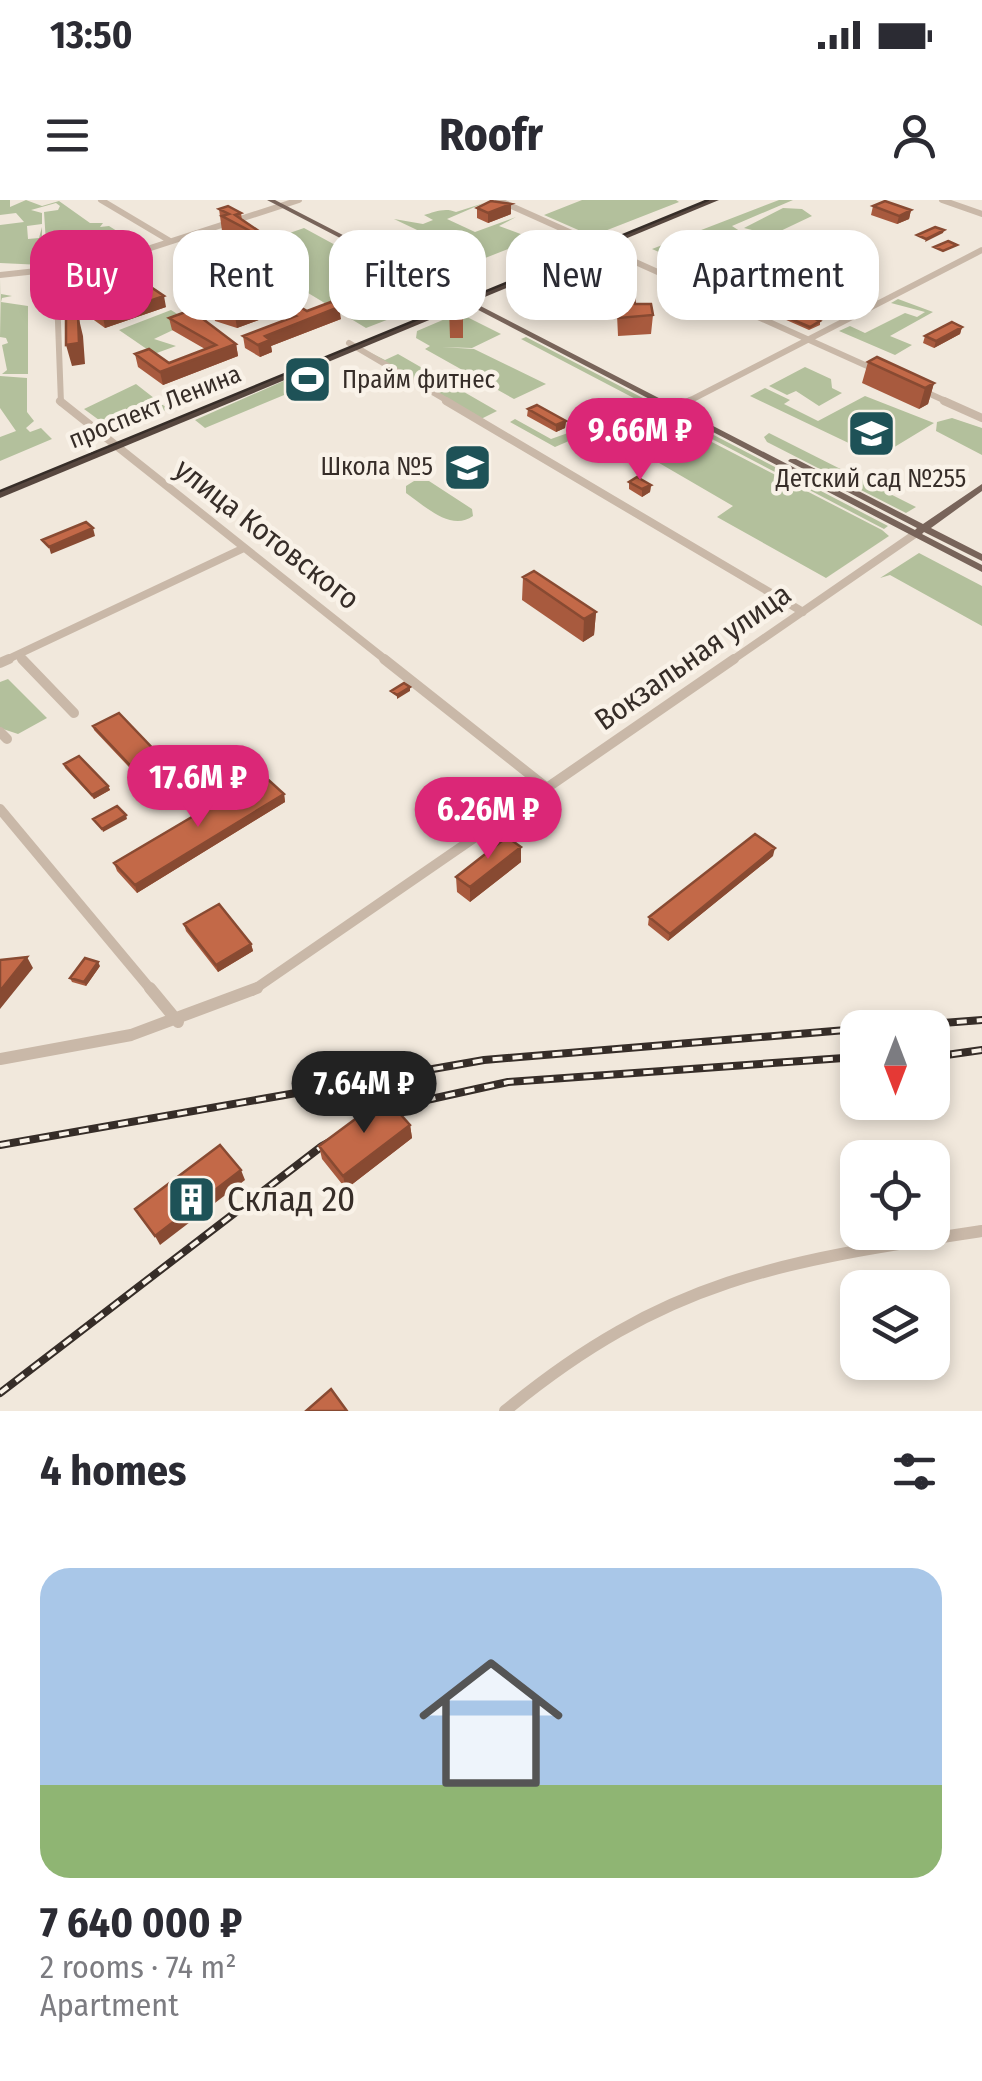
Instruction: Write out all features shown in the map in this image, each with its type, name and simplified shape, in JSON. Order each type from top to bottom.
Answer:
[{"type":"highway","name":"проспект Ленина","points":[[634,230],[699,200]]},
{"type":"highway","name":"проспект Ленина","points":[[665,217],[715,200]]},
{"type":"highway","name":"проспект Ленина","points":[[0,486],[419,320]]},
{"type":"highway","name":"проспект Ленина","points":[[0,495],[113,444]]},
{"type":"main road","points":[[284,201],[335,230]]},
{"type":"main road","points":[[486,309],[919,531],[982,569]]},
{"type":"main road","name":"Вокзальная улица","points":[[919,531],[982,487]]},
{"type":"main road","points":[[919,531],[982,558]]},
{"type":"street","points":[[102,200],[170,240]]},
{"type":"street","points":[[498,200],[565,230]]},
{"type":"street","points":[[942,200],[982,214]]},
{"type":"street","points":[[153,245],[284,201]]},
{"type":"street","points":[[679,407],[982,250]]},
{"type":"street","points":[[637,263],[892,377]]},
{"type":"street","points":[[0,276],[30,273]]},
{"type":"street","name":"улица Котовского","points":[[58,320],[60,402],[547,788]]},
{"type":"street","points":[[357,347],[802,612]]},
{"type":"street","points":[[908,384],[982,418]]},
{"type":"street","name":"Вокзальная улица","points":[[0,1060],[116,1042],[178,1022],[256,989],[919,531]]},
{"type":"street","points":[[0,664],[244,548]]},
{"type":"street","points":[[18,655],[74,713]]},
{"type":"street","points":[[0,809],[178,1022]]},
{"type":"street","points":[[504,1411],[584,1350],[652,1311],[714,1284],[864,1250],[982,1231]]},
{"type":"green space","points":[[0,200],[10,200],[10,207],[26,200],[42,206],[59,201],[90,223],[103,223],[100,227],[115,230],[45,230],[44,212],[58,210],[60,206],[56,203],[31,210],[42,213],[42,224],[27,226],[30,264],[0,263],[0,225],[24,222],[16,213],[0,215]]},
{"type":"green space","points":[[582,200],[679,202],[607,230],[578,230],[544,215]]},
{"type":"green space","points":[[779,200],[793,200],[732,226],[738,230],[701,230]]},
{"type":"green space","points":[[484,203],[447,219],[471,230],[417,230],[394,219],[423,224],[433,220],[424,215],[444,210],[456,212]]},
{"type":"green space","points":[[783,208],[802,209],[812,216],[783,230],[744,228]]},
{"type":"green space","points":[[516,217],[499,226],[510,230],[506,230],[506,250],[486,258],[486,230],[480,230]]},
{"type":"green space","points":[[309,231],[329,242],[329,306],[309,294]]},
{"type":"green space","points":[[1,279],[1,294],[12,296],[2,298],[1,302],[28,306],[28,374],[2,374],[7,370],[2,345],[8,343],[0,337]]},
{"type":"green space","points":[[898,299],[933,312],[890,336],[912,345],[895,355],[839,331],[850,326],[865,333],[905,313],[917,317],[925,312],[891,303]]},
{"type":"green space","points":[[171,310],[173,320],[190,322],[154,339],[176,346],[154,354],[119,330]]},
{"type":"green space","points":[[353,320],[387,320],[366,328]]},
{"type":"green space","points":[[443,320],[473,320],[501,334],[472,348],[442,347],[474,349],[546,384],[514,399],[425,349],[430,346],[416,338],[417,331]]},
{"type":"green space","points":[[526,337],[888,526],[884,529],[521,339]]},
{"type":"green space","points":[[369,352],[385,360],[398,354],[497,411],[481,419]]},
{"type":"green space","points":[[805,367],[831,379],[832,388],[842,393],[819,406],[796,391],[787,395],[769,386]]},
{"type":"green space","points":[[0,376],[27,378],[27,412],[34,421],[26,428],[30,432],[41,428],[52,439],[0,461],[0,437],[16,431],[0,408]]},
{"type":"green space","points":[[288,379],[301,388],[205,428],[195,420]]},
{"type":"green space","points":[[136,384],[168,409],[114,431],[84,409]]},
{"type":"green space","points":[[765,388],[790,400],[784,404],[818,421],[865,396],[934,423],[878,457],[750,396]]},
{"type":"green space","points":[[652,411],[889,536],[826,578],[717,517],[733,506],[599,428],[555,447],[510,422],[515,419],[551,439],[582,428],[584,421],[596,419],[618,428]]},
{"type":"green space","points":[[952,418],[982,428],[982,455],[936,431],[937,422]]},
{"type":"green space","points":[[769,433],[916,507],[906,513],[767,442],[764,437]]},
{"type":"green space","points":[[414,481],[429,481],[472,509],[473,516],[456,521],[438,515],[406,493],[406,486]]},
{"type":"green space","points":[[919,553],[982,586],[982,626],[890,575],[880,578]]},
{"type":"green space","points":[[8,679],[47,718],[18,734],[0,728],[0,682]]},
{"type":"building","points":[[491,201],[511,204],[488,213],[477,208]]},
{"type":"building","points":[[885,201],[911,210],[899,216],[873,206]]},
{"type":"building","points":[[228,206],[241,213],[235,215],[257,230],[248,230],[222,216],[229,214],[219,209]]},
{"type":"building","points":[[935,227],[944,230],[926,239],[917,235]]},
{"type":"building","points":[[948,241],[957,245],[943,251],[934,247]]},
{"type":"building","points":[[329,303],[329,311],[309,319],[309,310]]},
{"type":"building","points":[[637,304],[651,304],[653,315],[637,316]]},
{"type":"building","points":[[169,318],[204,320],[236,344],[160,372],[135,354],[149,349],[169,363],[216,345]]},
{"type":"building","points":[[66,320],[78,320],[79,343],[66,345]]},
{"type":"building","points":[[285,320],[306,320],[265,336],[270,340],[258,345],[243,336]]},
{"type":"building","points":[[793,320],[820,321],[810,327]]},
{"type":"building","points":[[952,322],[962,327],[936,341],[925,336]]},
{"type":"building","points":[[877,357],[934,383],[925,388],[868,362]]},
{"type":"building","points":[[537,405],[566,421],[556,425],[528,409]]},
{"type":"building","points":[[879,417],[889,422],[872,432],[862,427]]},
{"type":"building","points":[[637,477],[651,485],[642,489],[629,482]]},
{"type":"building","points":[[86,522],[93,528],[49,547],[42,540]]},
{"type":"building","points":[[534,571],[596,612],[584,619],[523,577]]},
{"type":"building","points":[[404,683],[410,687],[397,695],[391,691]]},
{"type":"building","points":[[119,713],[184,781],[159,796],[93,726]]},
{"type":"building","points":[[79,756],[108,786],[92,795],[64,764]]},
{"type":"building","points":[[263,775],[284,794],[135,885],[114,863]]},
{"type":"building","points":[[117,806],[126,815],[102,829],[93,819]]},
{"type":"building","points":[[755,834],[775,848],[670,934],[649,917]]},
{"type":"building","points":[[507,837],[521,847],[470,887],[456,877]]},
{"type":"building","points":[[219,904],[251,944],[216,965],[184,924]]},
{"type":"building","points":[[27,957],[0,991],[0,960]]},
{"type":"building","points":[[85,958],[98,962],[84,982],[70,978]]},
{"type":"building","points":[[385,1097],[410,1125],[343,1176],[319,1146]]},
{"type":"building","name":"Склад 20","points":[[220,1145],[241,1170],[155,1236],[135,1209]]},
{"type":"building","points":[[331,1389],[347,1411],[306,1411]]},
{"type":"tram line","points":[[0,491],[708,200]]},
{"type":"railway","points":[[950,1022],[982,1020]]},
{"type":"railway","points":[[0,1145],[484,1060],[840,1030]]},
{"type":"railway","points":[[950,1054],[982,1050]]},
{"type":"railway","points":[[0,1393],[322,1146],[395,1107],[508,1082],[840,1058]]},
{"type":"place","name":"Прайм фитнес","points":[[307,380]]},
{"type":"place","name":"Детский сад №255","points":[[871,433]]},
{"type":"place","name":"Школа №5","points":[[468,467]]},
{"type":"place","name":"Склад 20","points":[[192,1199]]}]
